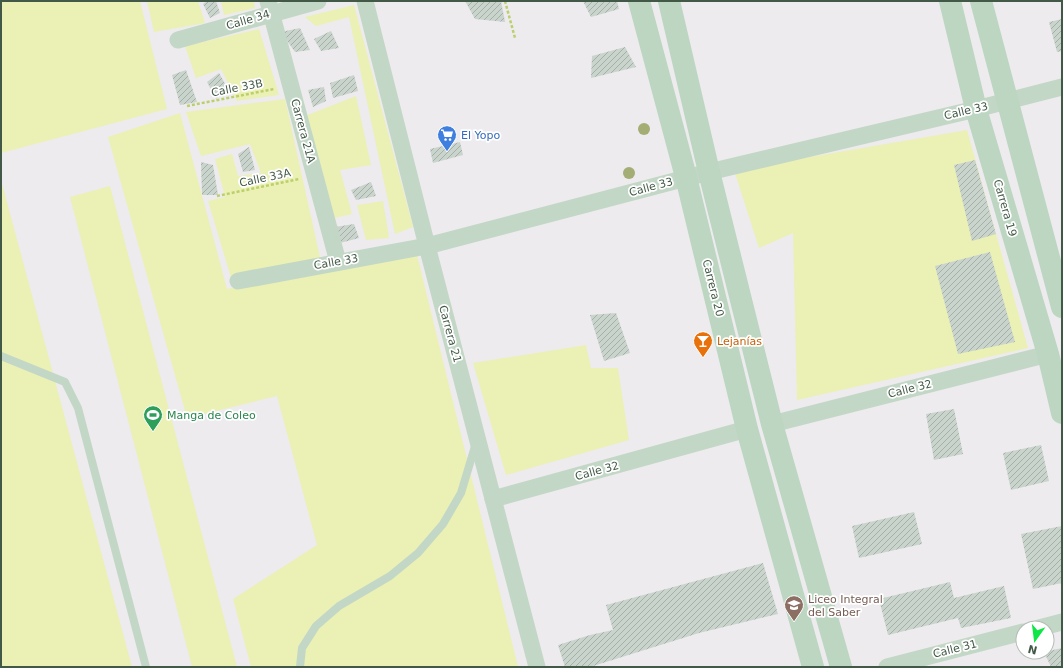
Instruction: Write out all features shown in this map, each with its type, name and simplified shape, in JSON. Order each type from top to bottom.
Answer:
[{"type":"main road","name":"Carrera 20","points":[[639,1],[686,177],[747,429],[813,667]]},
{"type":"main road","points":[[669,1],[709,172],[772,424],[841,667]]},
{"type":"main road","name":"Carrera 19","points":[[950,1],[976,109],[1048,354],[1062,413]]},
{"type":"main road","points":[[981,1],[1006,101],[1062,306]]},
{"type":"street","name":"Calle 34","points":[[178,40],[270,7],[318,1]]},
{"type":"street","name":"Carrera 21","points":[[365,1],[427,246],[537,667]]},
{"type":"street","name":"Carrera 21A","points":[[270,7],[338,262]]},
{"type":"street","name":"Calle 33","points":[[238,281],[427,246],[686,177],[976,109],[1062,87]]},
{"type":"street","name":"Calle 32","points":[[772,424],[1048,354]]},
{"type":"street","name":"Calle 32","points":[[493,499],[747,429]]},
{"type":"street","name":"Calle 31","points":[[887,667],[1015,634]]},
{"type":"lane","points":[[1,356],[65,382],[78,408],[146,667]]},
{"type":"lane","points":[[300,667],[302,648],[316,626],[339,606],[390,576],[418,553],[443,524],[461,493],[477,438]]},
{"type":"path","points":[[505,1],[515,38]]},
{"type":"path","name":"Calle 33B","points":[[187,106],[291,86]]},
{"type":"path","name":"Calle 33A","points":[[218,196],[315,176]]},
{"type":"green space","points":[[1,1],[140,1],[167,109],[1,153]]},
{"type":"green space","points":[[147,1],[198,1],[205,23],[154,32]]},
{"type":"green space","points":[[221,1],[254,1],[255,8],[224,15]]},
{"type":"green space","points":[[354,5],[413,227],[395,234],[349,17],[316,26],[305,17]]},
{"type":"green space","points":[[259,29],[279,95],[237,101],[221,69],[196,78],[185,46]]},
{"type":"green space","points":[[356,96],[371,165],[340,170],[352,214],[334,218],[305,116]]},
{"type":"green space","points":[[285,99],[321,262],[232,281],[208,201],[225,197],[215,159],[232,154],[238,176],[261,173],[250,144],[201,156],[186,112]]},
{"type":"green space","points":[[180,113],[227,289],[417,255],[518,667],[251,667],[233,599],[317,545],[277,396],[187,418],[108,137]]},
{"type":"green space","points":[[967,130],[1028,348],[797,400],[793,233],[759,248],[734,170]]},
{"type":"green space","points":[[1,180],[132,667],[1,667]]},
{"type":"green space","name":"Manga de Coleo","points":[[110,186],[237,667],[192,667],[70,197]]},
{"type":"green space","points":[[383,201],[389,238],[366,240],[357,205]]},
{"type":"green space","points":[[586,345],[591,368],[618,368],[629,440],[506,475],[473,363]]},
{"type":"building","points":[[207,1],[216,1],[220,13],[210,18],[203,4]]},
{"type":"building","points":[[465,1],[501,1],[505,22],[475,19]]},
{"type":"building","points":[[583,1],[617,1],[619,9],[591,17]]},
{"type":"building","points":[[1062,19],[1062,51],[1057,52],[1049,22]]},
{"type":"building","points":[[300,28],[310,50],[295,52],[281,32]]},
{"type":"building","points":[[331,31],[339,48],[321,51],[314,39]]},
{"type":"building","points":[[625,47],[636,67],[591,78],[592,56]]},
{"type":"building","points":[[186,70],[197,102],[180,105],[172,75]]},
{"type":"building","points":[[219,73],[228,89],[216,99],[207,82]]},
{"type":"building","points":[[354,75],[358,91],[333,98],[330,83]]},
{"type":"building","points":[[324,87],[326,101],[313,107],[308,90]]},
{"type":"building","name":"El Yopo","points":[[460,142],[463,155],[433,163],[430,149]]},
{"type":"building","points":[[249,147],[255,170],[243,172],[238,154]]},
{"type":"building","points":[[975,160],[996,234],[972,241],[954,165]]},
{"type":"building","points":[[201,162],[213,165],[218,195],[202,195]]},
{"type":"building","points":[[371,182],[376,196],[356,200],[351,190]]},
{"type":"building","points":[[354,224],[359,238],[340,243],[335,227]]},
{"type":"building","points":[[990,252],[1015,342],[958,354],[935,266]]},
{"type":"building","points":[[616,313],[630,353],[604,361],[590,315]]},
{"type":"building","points":[[954,409],[963,454],[934,460],[926,414]]},
{"type":"building","points":[[1041,445],[1049,481],[1011,490],[1003,453]]},
{"type":"building","points":[[914,512],[922,544],[859,558],[852,526]]},
{"type":"building","points":[[1062,526],[1062,583],[1033,589],[1021,534]]},
{"type":"building","points":[[763,563],[778,614],[699,633],[590,667],[565,667],[558,645],[590,635],[613,630],[606,605]]},
{"type":"building","points":[[950,582],[954,598],[1004,586],[1011,618],[961,628],[958,618],[888,635],[879,599]]},
{"type":"building","points":[[1062,648],[1062,667],[1051,667],[1048,660],[1055,660],[1055,650]]},
{"type":"place","name":"El Yopo","points":[[447,152]]},
{"type":"place","name":"Lejanías","points":[[703,358]]},
{"type":"place","name":"Manga de Coleo","points":[[153,432]]},
{"type":"place","name":"Liceo Integral del Saber","points":[[794,622]]}]
